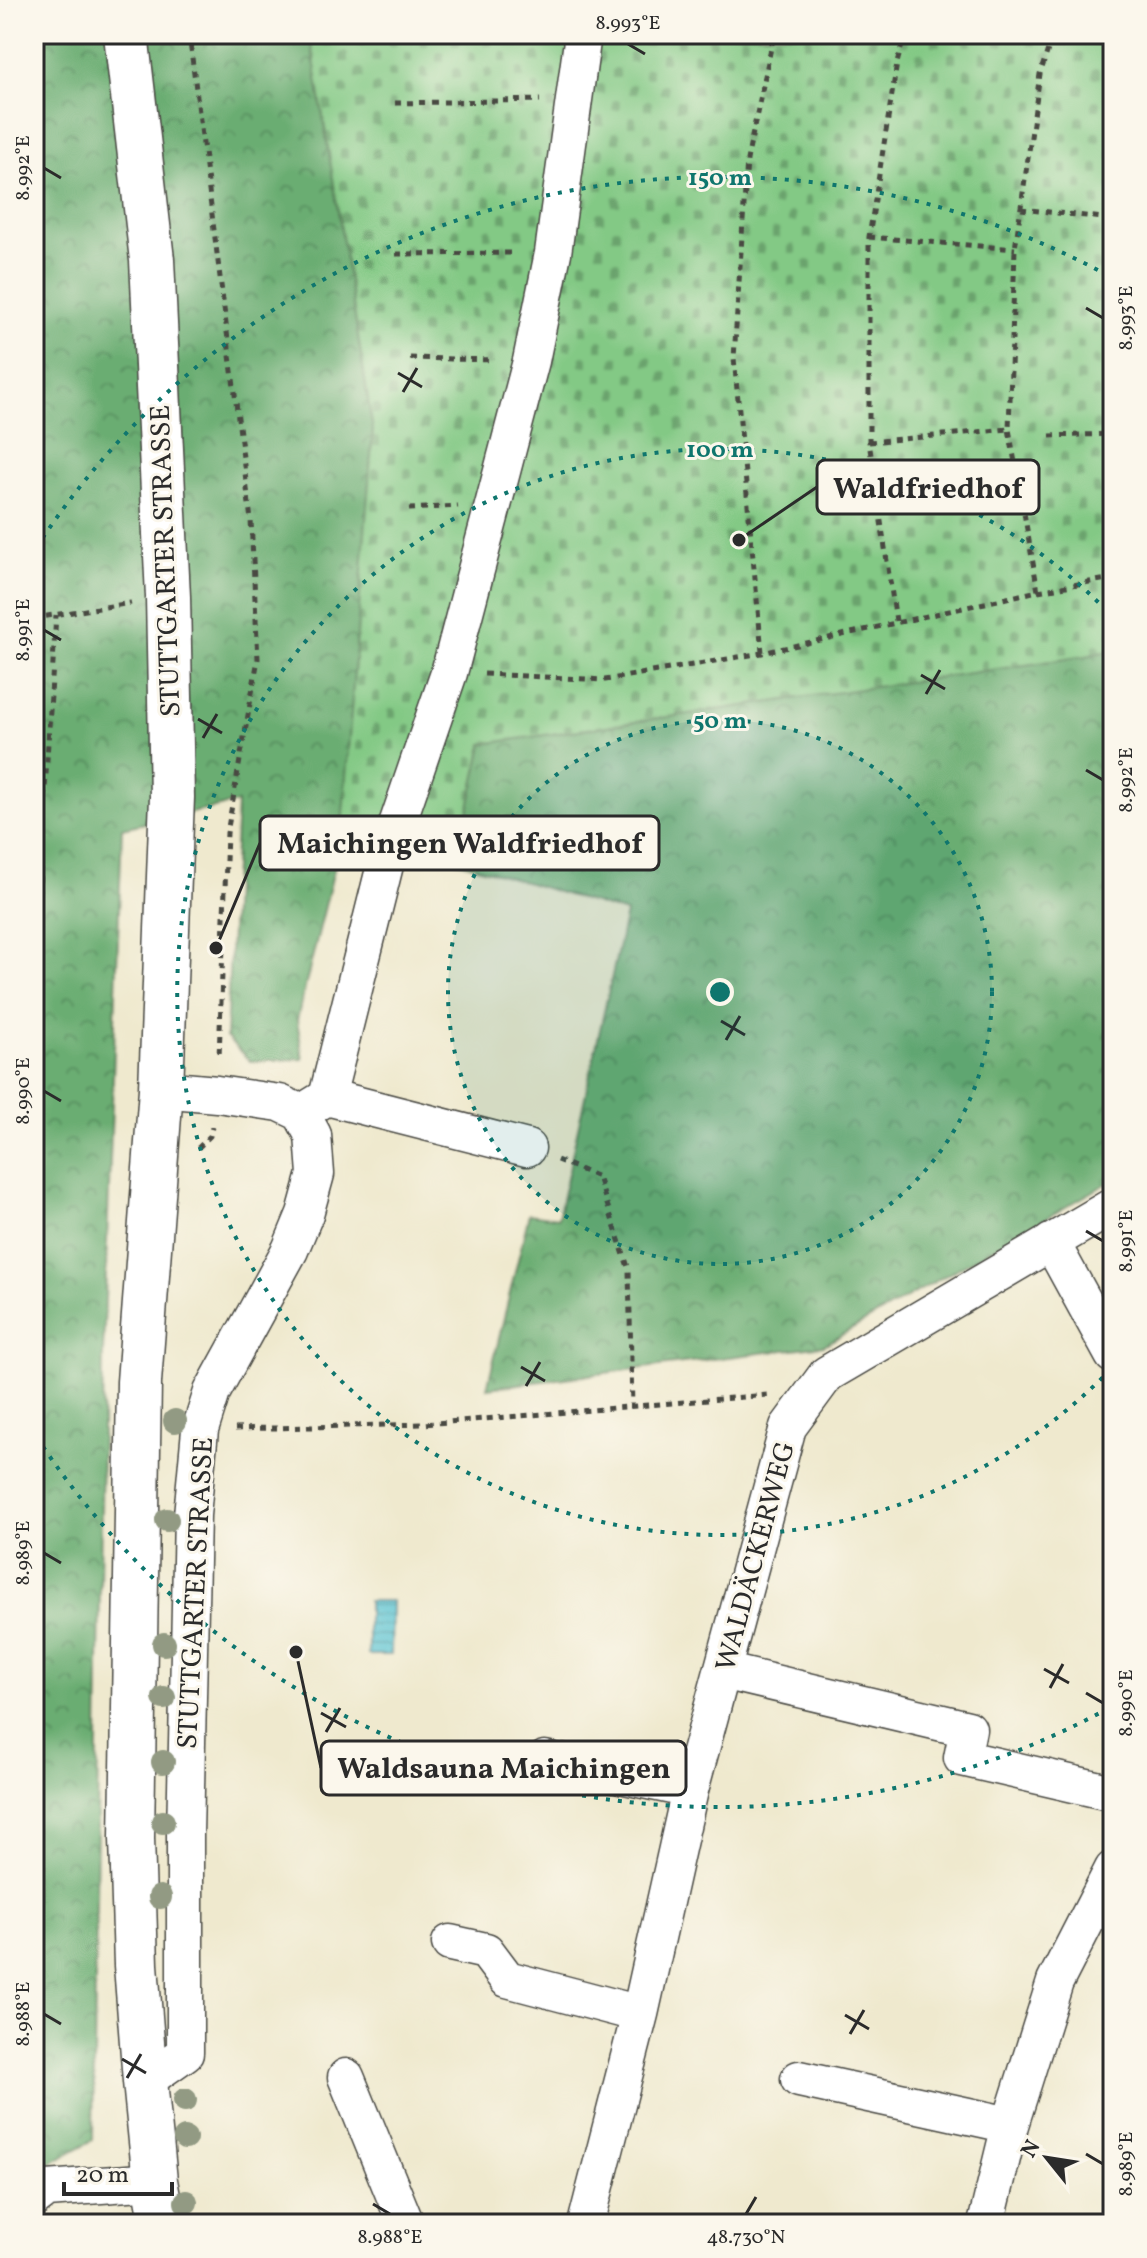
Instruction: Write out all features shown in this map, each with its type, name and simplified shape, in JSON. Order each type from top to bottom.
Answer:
[{"type":"main road","name":"STUTTGARTER STRASSE","points":[[126,34],[152,260],[168,597],[172,797],[161,1089],[139,1382],[132,1838],[136,1965],[145,2081],[155,2181],[163,2224]]},
{"type":"street","points":[[314,1105],[390,845],[449,673],[531,361],[553,253],[583,34]]},
{"type":"street","points":[[161,1089],[314,1105],[527,1148]]},
{"type":"street","name":"STUTTGARTER STRASSE","points":[[145,2081],[185,2053],[185,1835],[192,1515],[200,1430],[212,1392],[290,1250],[305,1214],[316,1174],[314,1105]]},
{"type":"street","name":"WALDÄCKERWEG","points":[[586,2224],[640,2014],[690,1790],[788,1427],[827,1374],[1113,1206]]},
{"type":"street","points":[[1051,1242],[1113,1355]]},
{"type":"street","points":[[723,1671],[968,1729],[962,1758],[1113,1793]]},
{"type":"street","points":[[545,1759],[690,1790]]},
{"type":"street","points":[[986,2224],[1010,2125],[1055,1982],[1113,1869]]},
{"type":"street","points":[[450,1943],[486,1951],[507,1979],[640,2014]]},
{"type":"street","points":[[346,2077],[406,2224]]},
{"type":"street","points":[[799,2079],[1010,2125]]},
{"type":"street","points":[[34,2199],[47,2189],[155,2181]]},
{"type":"path","points":[[189,34],[251,520],[258,659],[227,833],[217,1094]]},
{"type":"path","points":[[762,653],[734,358],[747,160],[774,34]]},
{"type":"path","points":[[896,621],[869,442],[869,237],[897,63],[905,34]]},
{"type":"path","points":[[1038,591],[1009,429],[1015,249],[1040,74],[1053,34]]},
{"type":"path","points":[[395,103],[573,99]]},
{"type":"path","points":[[1021,209],[1113,219]]},
{"type":"path","points":[[869,237],[1015,249]]},
{"type":"path","points":[[396,254],[553,253]]},
{"type":"path","points":[[410,358],[531,361]]},
{"type":"path","points":[[869,442],[1009,429]]},
{"type":"path","points":[[1050,436],[1113,434]]},
{"type":"path","points":[[449,673],[605,680],[762,653],[896,621],[1113,578]]},
{"type":"path","points":[[34,618],[168,597]]},
{"type":"path","points":[[34,966],[56,615]]},
{"type":"path","points":[[527,1148],[598,1177],[629,1270],[632,1408]]},
{"type":"path","points":[[200,1430],[424,1424],[632,1408],[762,1394],[804,1403]]},
{"type":"green space","points":[[34,34],[310,34],[373,430],[341,841],[297,1020],[303,1059],[250,1061],[226,1037],[237,803],[122,828],[103,1354],[93,2140],[34,2172]]},
{"type":"green space","points":[[310,34],[1113,34],[1113,650],[483,744],[457,861],[390,845],[341,841],[373,430]]},
{"type":"green space","points":[[1113,650],[1113,1180],[824,1345],[487,1388],[529,1214],[558,1218],[626,913],[457,861],[483,744]]},
{"type":"water","points":[[368,1601],[392,1601],[391,1655],[368,1655]]},
{"type":"place","name":"Waldfriedhof","points":[[739,540]]},
{"type":"place","name":"Maichingen Waldfriedhof","points":[[216,948]]},
{"type":"place","name":"Waldsauna Maichingen","points":[[296,1652]]}]
